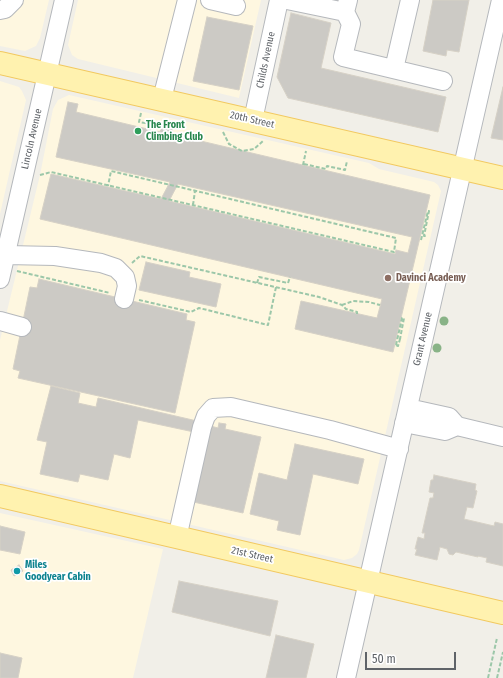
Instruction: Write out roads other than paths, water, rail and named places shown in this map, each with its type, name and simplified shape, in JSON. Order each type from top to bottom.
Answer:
[{"type":"main road","name":"20th Street","points":[[0,63],[503,178]]},
{"type":"main road","name":"21st Street","points":[[0,496],[503,613]]},
{"type":"street","points":[[0,10],[5,9],[14,0]]},
{"type":"street","name":"Lincoln Avenue","points":[[0,279],[64,0]]},
{"type":"street","points":[[162,99],[187,0]]},
{"type":"street","points":[[210,0],[236,6]]},
{"type":"street","name":"Childs Avenue","points":[[253,120],[279,0]]},
{"type":"street","points":[[287,0],[346,6],[351,24],[343,57],[443,81]]},
{"type":"street","points":[[394,69],[410,0]]},
{"type":"street","name":"Grant Avenue","points":[[346,678],[462,169],[497,45],[501,0]]},
{"type":"street","points":[[6,255],[56,256],[101,263],[116,268],[125,277],[127,286],[124,298]]},
{"type":"street","points":[[0,321],[22,327]]},
{"type":"street","points":[[177,538],[202,427],[206,416],[213,408],[231,407],[330,430],[398,449]]},
{"type":"street","points":[[406,415],[449,417],[457,426],[503,437]]},
{"type":"place","name":"The Front Climbing Club","points":[[138,131]]},
{"type":"place","name":"Davinci Academy","points":[[388,278]]},
{"type":"place","name":"Miles Goodyear Cabin","points":[[17,571]]}]
